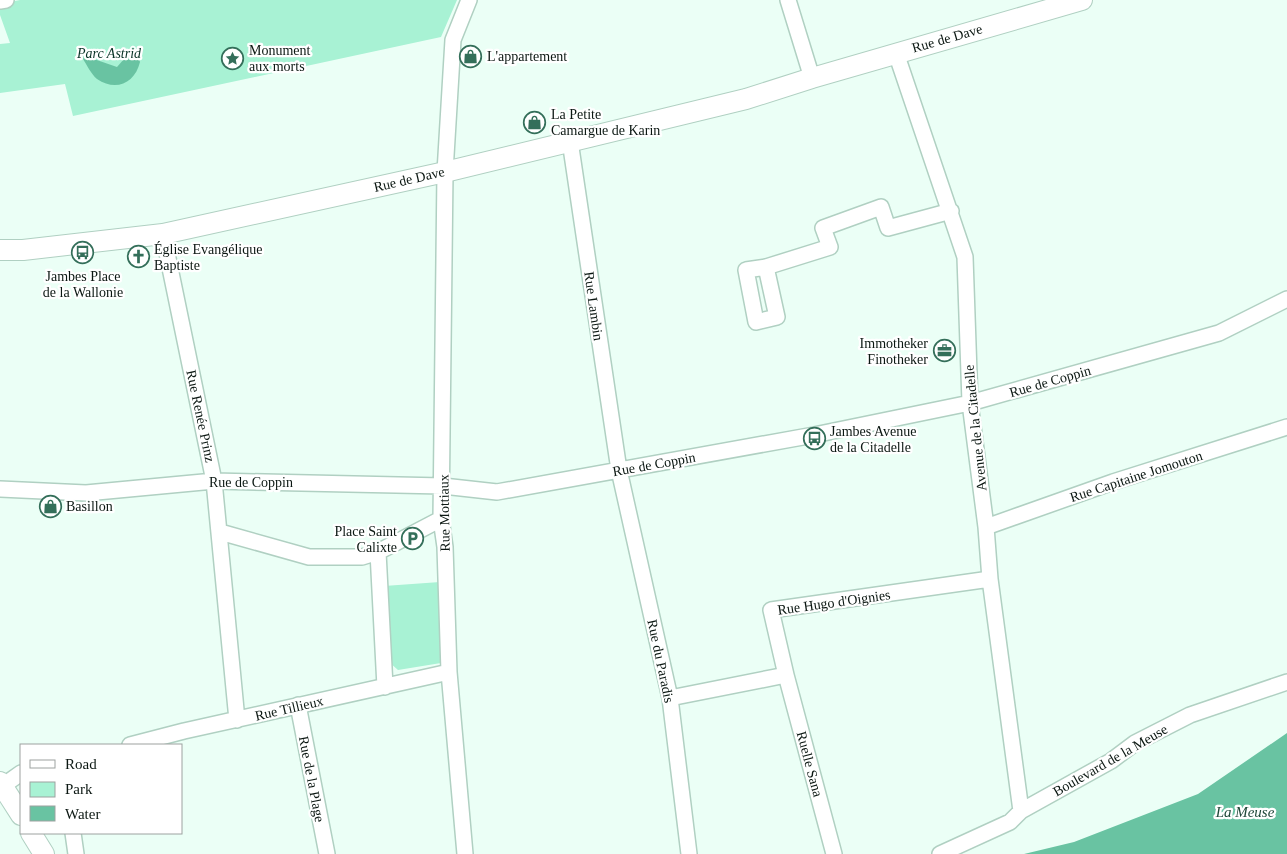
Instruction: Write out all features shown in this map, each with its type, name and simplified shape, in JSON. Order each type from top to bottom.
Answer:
[{"type":"main road","name":"Rue de Dave","points":[[0,250],[23,250],[163,234],[445,172],[570,140],[707,109],[1082,0]]},
{"type":"main road","points":[[2,783],[20,812]]},
{"type":"main road","points":[[33,834],[44,854]]},
{"type":"street","points":[[0,1],[6,0]]},
{"type":"street","name":"Rue Mottiaux","points":[[465,854],[449,672],[445,547],[441,519],[443,486],[445,172],[453,40],[469,0]]},
{"type":"street","points":[[788,0],[812,78]]},
{"type":"street","name":"Avenue de la Citadelle","points":[[896,53],[965,257],[970,403],[986,527],[990,579],[1021,811]]},
{"type":"street","name":"Rue Lambin","points":[[570,140],[619,470]]},
{"type":"street","points":[[766,267],[830,247],[823,228],[882,207],[888,228],[951,211]]},
{"type":"street","name":"Rue Renée Prinz","points":[[163,234],[214,481],[237,720]]},
{"type":"street","name":"Rue de Coppin","points":[[0,489],[86,493],[214,481],[443,486],[497,492],[814,435],[970,403],[1219,333],[1287,299]]},
{"type":"street","name":"Rue Capitaine Jomouton","points":[[986,527],[1113,482],[1287,427]]},
{"type":"street","name":"Rue du Paradis","points":[[619,470],[670,698],[689,854]]},
{"type":"street","points":[[220,532],[309,557],[362,557],[378,552],[441,519]]},
{"type":"street","points":[[378,552],[385,687]]},
{"type":"street","name":"Rue Hugo d'Oignies","points":[[786,675],[771,610],[990,579]]},
{"type":"street","name":"Rue Tillieux","points":[[134,744],[298,704],[449,672]]},
{"type":"street","points":[[670,698],[786,675]]},
{"type":"street","name":"Ruelle Sana","points":[[786,675],[834,854]]},
{"type":"street","name":"Boulevard de la Meuse","points":[[940,854],[1010,822],[1021,811],[1111,761],[1135,743],[1190,715],[1287,682]]},
{"type":"street","name":"Rue de la Plage","points":[[298,704],[327,854]]},
{"type":"street","points":[[2,783],[20,774]]},
{"type":"street","points":[[73,834],[76,854]]},
{"type":"green space","name":"Parc Astrid","points":[[20,0],[457,0],[441,37],[73,116],[65,84],[0,93],[0,44],[10,43],[0,15],[0,4]]},
{"type":"green space","name":"Place Saint Calixte","points":[[440,582],[443,660],[441,663],[398,670],[389,662],[384,586]]},
{"type":"water","points":[[131,51],[136,51],[140,62],[134,75],[129,80],[118,85],[104,83],[97,79],[83,59],[84,56],[117,67]]},
{"type":"water","name":"La Meuse","points":[[1287,733],[1287,854],[1024,854],[1074,842],[1198,794]]},
{"type":"place","name":"L'appartement","points":[[471,56]]},
{"type":"place","name":"Monument aux morts","points":[[233,58]]},
{"type":"place","name":"La Petite Camargue de Karin","points":[[535,122]]},
{"type":"place","name":"Jambes Place de la Wallonie","points":[[83,253]]},
{"type":"place","name":"Église Evangélique Baptiste","points":[[138,257]]},
{"type":"place","name":"Immotheker Finotheker","points":[[944,351]]},
{"type":"place","name":"Jambes Avenue de la Citadelle","points":[[814,439]]},
{"type":"place","name":"Basillon","points":[[50,506]]},
{"type":"place","name":"Place Saint Calixte","points":[[413,539]]}]
